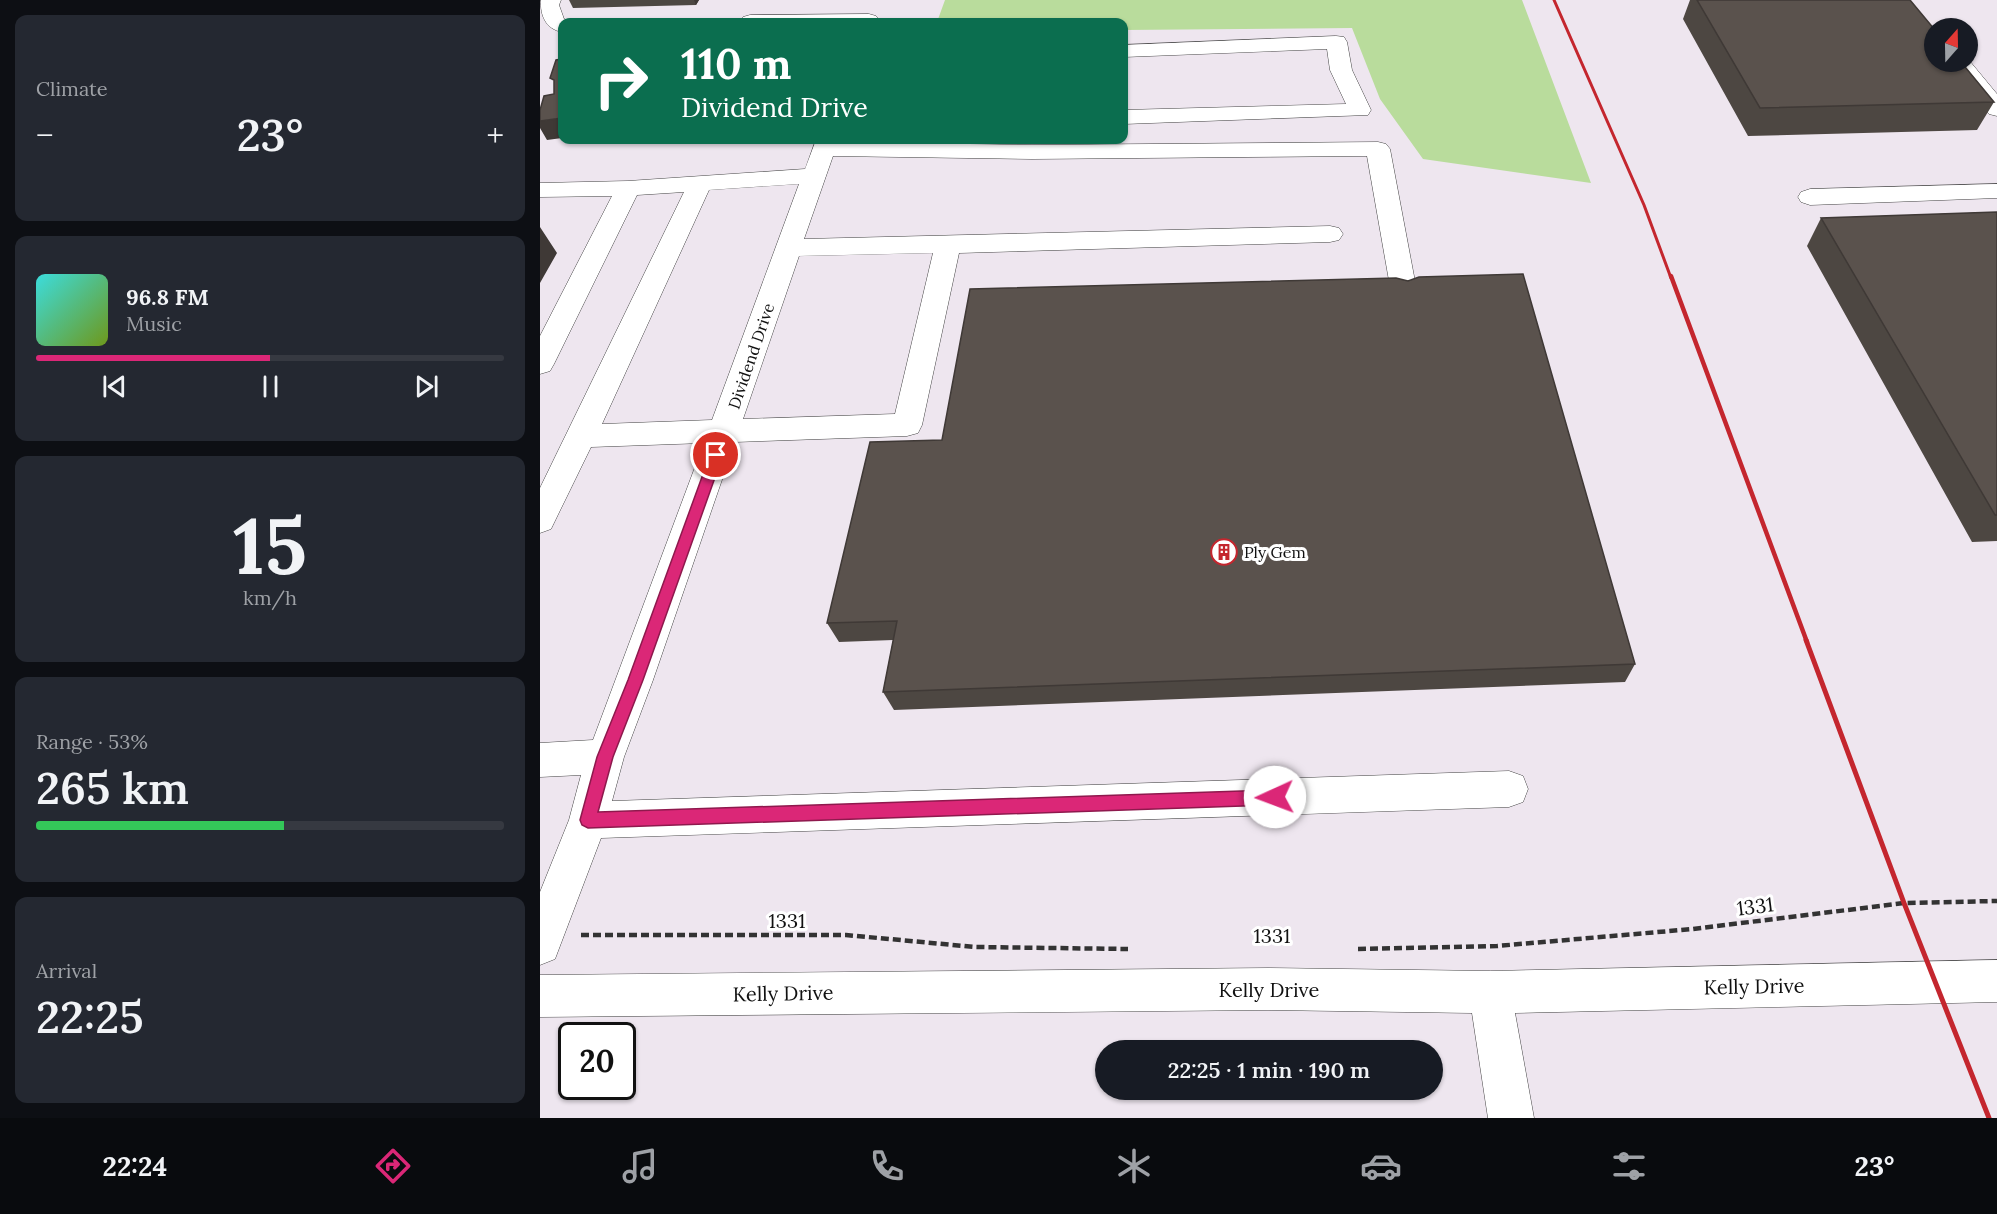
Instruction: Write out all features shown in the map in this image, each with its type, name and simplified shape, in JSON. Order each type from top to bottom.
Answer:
[{"type":"street","points":[[551,0],[549,5],[555,22],[558,24]]},
{"type":"street","points":[[802,18],[871,14]]},
{"type":"street","points":[[1128,51],[1336,42],[1341,70],[1360,110],[1128,117]]},
{"type":"street","points":[[1967,72],[1997,109]]},
{"type":"street","points":[[540,190],[700,184],[822,155],[1016,146],[1378,149],[1404,292]]},
{"type":"street","name":"Dividend Drive","points":[[543,935],[588,820],[605,757],[635,680],[822,155]]},
{"type":"street","points":[[540,520],[551,469],[581,436],[700,184]]},
{"type":"street","points":[[540,364],[628,188]]},
{"type":"street","points":[[1810,197],[1997,191]]},
{"type":"street","points":[[788,248],[1330,234]]},
{"type":"street","points":[[581,436],[907,425],[948,245]]},
{"type":"street","points":[[540,760],[605,757]]},
{"type":"street","points":[[588,820],[1509,789]]},
{"type":"street","name":"Kelly Drive","points":[[540,996],[1268,988],[1490,992],[1997,981]]},
{"type":"street","points":[[1490,992],[1511,1118]]},
{"type":"path","name":"1331","points":[[1347,949],[1497,946],[1694,929],[1904,903],[1997,901]]},
{"type":"path","name":"1331","points":[[543,935],[588,937],[846,935],[975,947],[1140,949]]},
{"type":"shaded area","points":[[540,0],[1997,0],[1997,1118],[540,1118]]},
{"type":"green space","points":[[945,0],[1522,0],[1591,183],[1423,159],[1380,99],[1352,28],[1128,30],[1128,18],[938,18]]},
{"type":"building","points":[[1697,0],[1910,0],[1925,18],[1924,72],[1969,72],[1994,102],[1760,108]]},
{"type":"building","points":[[558,60],[558,119],[540,121],[544,96],[554,94],[554,80],[550,78]]},
{"type":"building","points":[[1997,212],[1997,515],[1995,515],[1821,218]]},
{"type":"building","name":"Ply Gem","points":[[1523,274],[1635,664],[883,692],[897,621],[827,623],[870,442],[942,440],[970,289],[1396,278],[1408,281],[1419,277]]},
{"type":"railway","points":[[1554,0],[1644,205],[1671,278]]},
{"type":"railway","points":[[1671,276],[1807,642]]},
{"type":"railway","points":[[1806,640],[1904,903],[1989,1118]]},
{"type":"place","name":"Ply Gem","points":[[1224,552]]},
{"type":"route","points":[[716,455],[605,757],[588,820],[1275,797]]}]
